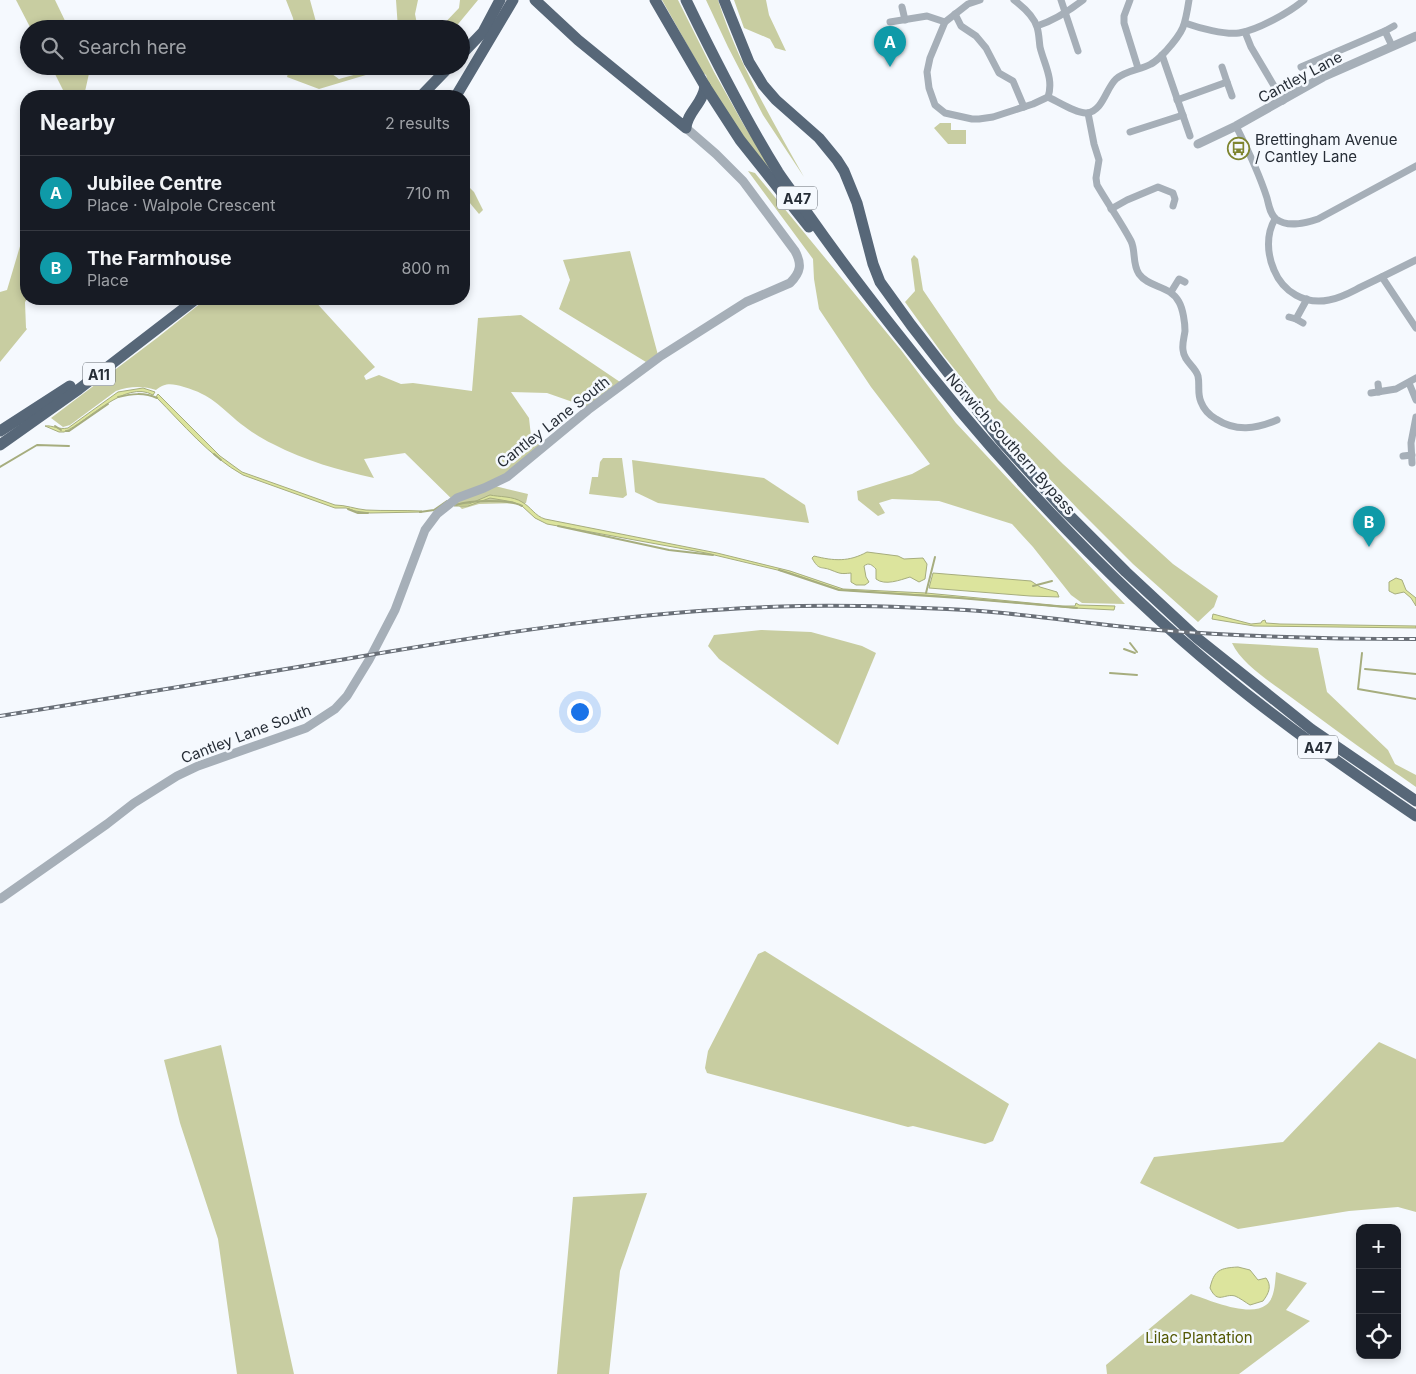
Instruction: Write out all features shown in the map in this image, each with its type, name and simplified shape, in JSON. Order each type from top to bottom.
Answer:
[{"type":"highway","points":[[470,46],[483,32],[500,0]]},
{"type":"highway","points":[[470,72],[513,0]]},
{"type":"highway","points":[[535,0],[578,40],[686,128],[688,119],[702,98],[704,86]]},
{"type":"highway","name":"A47","points":[[656,0],[704,86],[740,140],[774,185],[933,379]]},
{"type":"highway","name":"Norwich Southern Bypass","points":[[686,0],[719,68],[778,172],[852,276],[933,379],[994,451],[1063,526],[1136,599],[1222,674],[1283,723],[1416,816]]},
{"type":"highway","name":"A47","points":[[724,0],[749,62],[763,85],[776,100],[818,138],[844,171],[857,203],[875,270],[885,290],[1002,442],[1062,508],[1153,598],[1197,638],[1311,729],[1416,801]]},
{"type":"highway","points":[[427,90],[441,75]]},
{"type":"highway","points":[[460,90],[468,75]]},
{"type":"highway","name":"A11","points":[[0,431],[73,385],[179,305]]},
{"type":"highway","name":"A11","points":[[0,445],[86,383],[188,305]]},
{"type":"street","points":[[980,0],[968,4],[945,22],[930,58],[927,72],[929,88],[936,105],[945,113],[972,119],[993,117],[1048,97]]},
{"type":"street","points":[[1014,0],[1027,12],[1037,26],[1040,45],[1050,77],[1048,97]]},
{"type":"street","points":[[1061,0],[1078,51]]},
{"type":"street","points":[[1037,26],[1065,13],[1084,0]]},
{"type":"street","points":[[1130,0],[1124,16],[1124,24],[1138,68]]},
{"type":"street","points":[[1048,97],[1080,112],[1088,113],[1095,109],[1101,103],[1111,84],[1118,77],[1126,72],[1151,64],[1180,35],[1186,23],[1189,0]]},
{"type":"street","points":[[1186,23],[1232,33],[1245,32],[1292,10],[1304,0]]},
{"type":"street","points":[[902,7],[904,20]]},
{"type":"street","points":[[955,14],[961,26],[976,36],[986,48],[999,73],[1013,81],[1024,106]]},
{"type":"street","points":[[890,22],[928,16],[945,22]]},
{"type":"street","points":[[1301,67],[1394,26]]},
{"type":"street","points":[[1385,31],[1392,46]]},
{"type":"street","points":[[1245,32],[1251,47],[1283,101]]},
{"type":"street","name":"Cantley Lane","points":[[1198,144],[1283,101],[1323,77],[1416,36]]},
{"type":"street","points":[[1162,55],[1190,136]]},
{"type":"street","points":[[1222,67],[1232,96]]},
{"type":"street","points":[[1177,100],[1227,82]]},
{"type":"street","points":[[1088,113],[1099,160],[1096,178],[1098,185],[1132,243],[1136,267],[1145,280],[1171,292],[1181,306],[1185,330],[1182,343],[1184,357],[1198,375],[1198,394],[1201,404],[1206,412],[1226,425],[1238,428],[1259,427],[1278,420]]},
{"type":"street","points":[[1130,132],[1183,115]]},
{"type":"street","points":[[1236,126],[1260,179],[1271,212],[1275,219],[1292,224],[1318,219],[1416,166]]},
{"type":"street","name":"Cantley Lane South","points":[[0,899],[134,804],[177,776],[198,766],[277,740],[306,728],[336,709],[347,696],[374,651],[395,610],[425,530],[437,514],[457,498],[508,477],[588,410],[661,356],[746,302],[790,283],[798,274],[800,260],[795,251],[756,197],[729,166],[686,128]]},
{"type":"street","points":[[1111,209],[1134,196],[1158,187],[1173,193],[1175,199],[1173,206]]},
{"type":"street","points":[[1275,219],[1271,227],[1268,250],[1273,269],[1285,289],[1296,296],[1328,301],[1344,296],[1416,260]]},
{"type":"street","points":[[1382,277],[1416,328]]},
{"type":"street","points":[[1171,292],[1179,279]]},
{"type":"street","points":[[1304,323],[1292,318],[1307,299]]},
{"type":"street","points":[[1371,393],[1379,388],[1396,389],[1416,378]]},
{"type":"street","points":[[1409,383],[1416,400]]},
{"type":"street","points":[[1403,456],[1412,459],[1411,443],[1416,417]]},
{"type":"green space","points":[[16,0],[55,0],[65,20],[26,20]]},
{"type":"green space","points":[[286,0],[310,0],[316,20],[293,20]]},
{"type":"green space","points":[[396,0],[418,0],[415,14],[416,20],[397,20]]},
{"type":"green space","points":[[460,0],[478,0],[461,20],[448,20],[459,8]]},
{"type":"green space","points":[[662,0],[678,0],[714,72],[745,127],[780,181],[741,136]]},
{"type":"green space","points":[[706,0],[718,0],[735,46],[746,69],[804,177],[763,115]]},
{"type":"green space","points":[[734,0],[766,0],[769,15],[786,51],[775,48],[770,39],[744,28]]},
{"type":"green space","points":[[56,75],[89,75],[85,90],[63,90]]},
{"type":"green space","points":[[288,75],[333,75],[339,79],[353,75],[366,75],[319,89],[287,77]]},
{"type":"green space","points":[[940,123],[951,123],[951,130],[966,130],[966,144],[948,144],[934,128]]},
{"type":"green space","points":[[748,171],[755,173],[901,350],[956,423],[1125,604],[1082,603],[1071,595],[1012,524],[939,501],[892,499],[879,503],[885,513],[878,516],[858,500],[857,491],[912,474],[930,464],[871,387],[819,309],[813,259]]},
{"type":"green space","points":[[470,188],[483,210],[479,214],[470,203]]},
{"type":"green space","points":[[20,246],[20,305],[25,305],[27,329],[0,362],[0,292],[7,290]]},
{"type":"green space","points":[[630,251],[658,355],[646,362],[559,309],[570,280],[563,260]]},
{"type":"green space","points":[[914,255],[918,259],[923,290],[998,400],[1063,464],[1173,564],[1218,596],[1214,607],[1198,622],[1133,564],[1078,509],[1005,432],[944,356],[905,302],[915,291],[911,259]]},
{"type":"green space","points":[[198,305],[318,305],[375,367],[364,376],[366,380],[379,375],[401,384],[413,383],[472,391],[478,318],[521,315],[620,382],[587,407],[547,393],[511,392],[529,418],[531,436],[541,446],[495,486],[528,494],[526,503],[479,504],[462,509],[405,453],[364,459],[374,478],[335,468],[297,455],[269,442],[245,427],[209,397],[176,385],[169,384],[156,390],[136,387],[116,391],[70,425],[63,427],[51,418]]},
{"type":"green space","points":[[603,458],[622,458],[627,495],[623,498],[589,494],[592,477],[598,477],[600,462]]},
{"type":"green space","points":[[632,460],[764,478],[805,505],[809,523],[658,503],[635,492]]},
{"type":"green space","points":[[761,630],[811,632],[862,646],[876,653],[838,745],[719,659],[708,646],[714,635]]},
{"type":"green space","points":[[1232,643],[1318,648],[1327,692],[1388,750],[1395,764],[1416,775],[1416,787],[1265,678],[1242,658]]},
{"type":"green space","points":[[765,951],[1009,1104],[993,1141],[985,1144],[913,1126],[908,1127],[707,1073],[705,1068],[708,1051],[758,954]]},
{"type":"green space","points":[[1379,1042],[1416,1059],[1416,1212],[1398,1207],[1349,1211],[1238,1229],[1140,1183],[1154,1157],[1283,1142]]},
{"type":"green space","points":[[221,1045],[294,1374],[237,1374],[218,1239],[180,1123],[164,1060]]},
{"type":"green space","points":[[647,1193],[620,1271],[609,1374],[557,1374],[573,1197]]},
{"type":"green space","name":"Lilac Plantation","points":[[1276,1272],[1307,1283],[1286,1310],[1310,1321],[1239,1374],[1107,1374],[1106,1365],[1191,1294],[1229,1307],[1250,1310],[1259,1309],[1271,1299]]},
{"type":"shaded area","points":[[143,388],[155,392],[153,395],[142,392],[119,397],[64,432],[59,432],[45,426],[68,428],[118,392]]},
{"type":"shaded area","points":[[158,394],[220,456],[242,472],[335,505],[366,510],[422,512],[370,513],[346,508],[335,508],[243,475],[219,459],[197,439],[156,397]]},
{"type":"shaded area","points":[[490,495],[518,500],[538,516],[545,519],[717,553],[790,571],[843,589],[926,593],[1062,606],[1075,606],[1076,603],[1079,605],[1115,606],[1114,610],[1074,608],[939,596],[840,590],[790,573],[706,553],[547,524],[535,518],[522,506],[513,502],[490,498],[468,506],[454,506],[456,504],[469,504]]},
{"type":"shaded area","points":[[867,552],[898,556],[904,559],[923,558],[927,564],[925,579],[919,582],[910,577],[893,582],[880,581],[876,579],[876,569],[872,565],[867,564],[864,566],[869,582],[865,585],[856,585],[851,582],[851,573],[841,573],[820,567],[812,558],[814,556],[835,560],[848,559]]},
{"type":"shaded area","points":[[933,573],[1031,581],[1040,587],[1057,592],[1059,597],[929,588]]},
{"type":"shaded area","points":[[1396,578],[1402,580],[1406,590],[1416,598],[1416,606],[1404,592],[1395,594],[1389,591],[1389,582]]},
{"type":"shaded area","points":[[1213,614],[1251,624],[1261,623],[1265,620],[1266,623],[1280,624],[1416,626],[1416,628],[1254,626],[1212,619]]},
{"type":"shaded area","points":[[1238,1267],[1250,1270],[1258,1280],[1266,1278],[1269,1290],[1263,1301],[1250,1305],[1235,1296],[1219,1297],[1213,1293],[1210,1288],[1216,1274],[1222,1269]]},
{"type":"waterway","points":[[118,397],[138,394],[157,398]]},
{"type":"waterway","points":[[66,431],[69,431],[108,404]]},
{"type":"waterway","points":[[55,426],[61,430]]},
{"type":"waterway","points":[[0,467],[37,445],[69,446]]},
{"type":"waterway","points":[[214,454],[221,460]]},
{"type":"waterway","points":[[420,512],[434,510],[447,501]]},
{"type":"waterway","points":[[456,505],[489,501],[508,502],[522,506]]},
{"type":"waterway","points":[[348,509],[358,513],[368,513]]},
{"type":"waterway","points":[[558,526],[669,550],[713,555]]},
{"type":"waterway","points":[[926,593],[935,557]]},
{"type":"waterway","points":[[779,570],[839,590],[1077,608]]},
{"type":"waterway","points":[[1033,586],[1052,581]]},
{"type":"waterway","points":[[1130,643],[1137,652]]},
{"type":"waterway","points":[[1124,649],[1135,653]]},
{"type":"waterway","points":[[1362,653],[1358,689],[1416,699]]},
{"type":"waterway","points":[[1365,669],[1416,674]]},
{"type":"waterway","points":[[1110,673],[1137,675]]},
{"type":"railway","points":[[0,716],[516,632],[630,617],[744,608],[822,606],[925,608],[990,612],[1134,628],[1190,632],[1351,639],[1416,639]]},
{"type":"place","name":"Jubilee Centre","points":[[890,67]]},
{"type":"place","name":"Brettingham Avenue / Cantley Lane","points":[[1239,148]]},
{"type":"place","name":"The Farmhouse","points":[[1369,547]]}]
